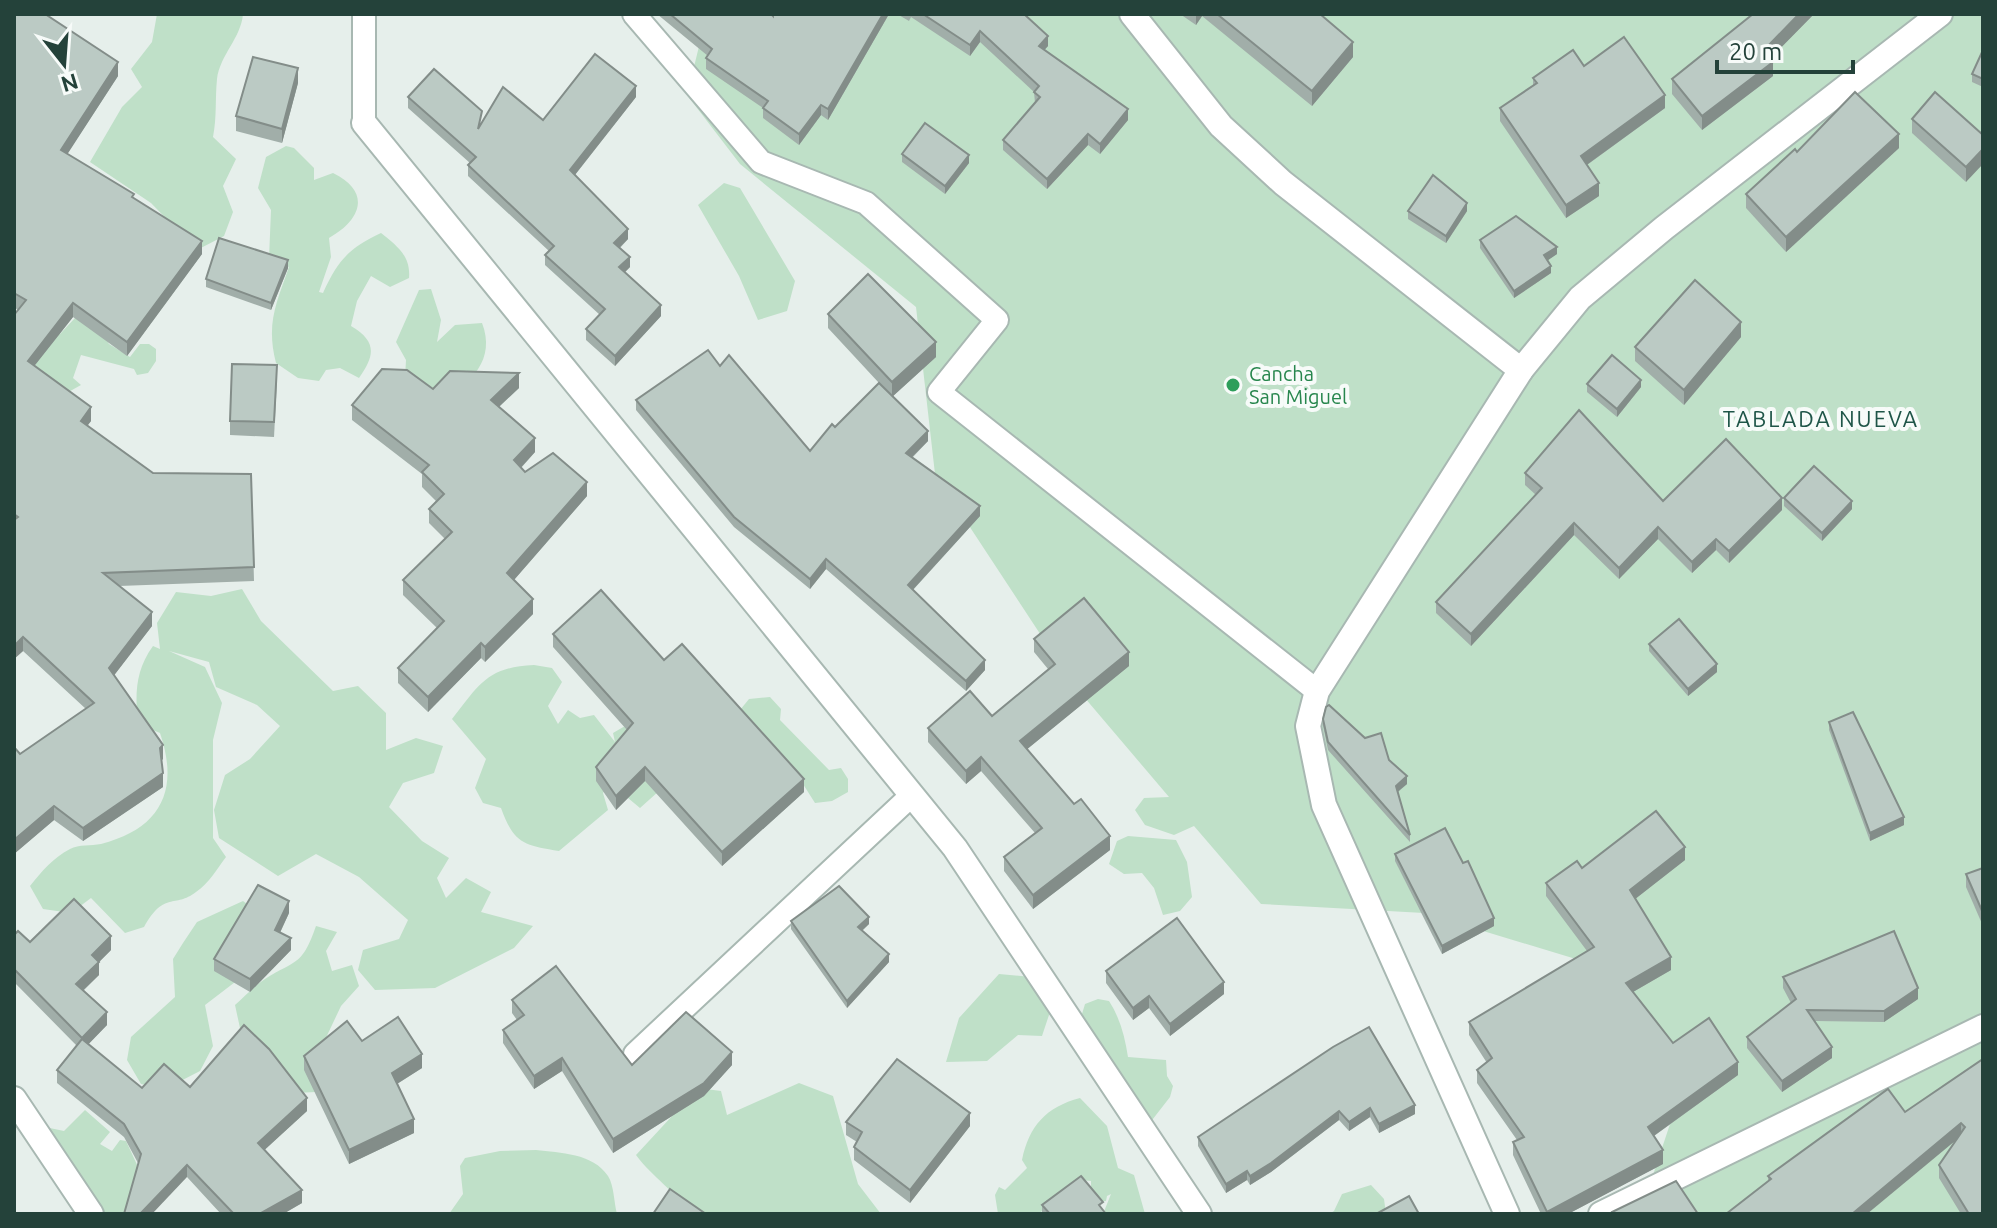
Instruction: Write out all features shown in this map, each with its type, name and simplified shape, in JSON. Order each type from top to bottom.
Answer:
[{"type":"street","points":[[1132,14],[1221,126],[1283,183],[1521,370]]},
{"type":"street","points":[[1507,1214],[1324,805],[1308,726],[1317,691],[1521,370],[1580,298],[1664,228],[1940,14]]},
{"type":"street","points":[[364,123],[955,848],[1199,1214]]},
{"type":"street","points":[[1601,1214],[1983,1027]]},
{"type":"street","points":[[14,1099],[91,1214]]},
{"type":"lane","points":[[364,14],[364,123]]},
{"type":"lane","points":[[634,14],[761,162],[866,203],[997,320],[939,392],[1317,691]]},
{"type":"lane","points":[[635,1054],[912,795]]},
{"type":"green space","points":[[157,14],[243,14],[239,31],[219,70],[213,137],[236,159],[223,186],[233,212],[224,236],[197,250],[151,203],[90,162],[122,107],[142,87],[131,69],[152,42]]},
{"type":"green space","points":[[707,14],[1983,14],[1983,1214],[1640,1214],[1675,1109],[1589,963],[1424,913],[1261,904],[1194,826],[1174,835],[1145,825],[1135,810],[1144,798],[1169,797],[1073,684],[935,474],[916,307],[740,164],[687,95]]},
{"type":"green space","points":[[286,146],[294,148],[314,168],[314,180],[333,173],[353,189],[357,197],[355,215],[329,238],[331,257],[319,292],[323,293],[346,256],[381,233],[397,247],[408,264],[409,278],[390,287],[371,276],[357,301],[351,326],[365,337],[371,349],[359,378],[340,368],[326,370],[319,381],[298,378],[276,363],[272,325],[289,267],[269,259],[271,210],[258,188],[266,157]]},
{"type":"green space","points":[[724,183],[740,188],[795,281],[787,311],[758,320],[739,276],[698,205]]},
{"type":"green space","points":[[431,289],[441,320],[437,342],[455,325],[482,323],[486,336],[486,348],[478,369],[462,386],[439,399],[405,378],[406,360],[396,342],[419,290]]},
{"type":"green space","points":[[75,318],[100,330],[109,344],[130,357],[140,344],[149,344],[156,349],[156,361],[148,373],[137,375],[134,369],[81,355],[73,378],[81,385],[63,395],[33,372],[49,326],[60,334]]},
{"type":"green space","points":[[242,589],[261,621],[333,691],[358,686],[386,713],[386,750],[416,738],[443,746],[434,773],[403,783],[389,807],[422,841],[449,858],[437,878],[446,898],[466,878],[491,892],[481,912],[533,926],[514,948],[435,988],[375,990],[358,970],[363,950],[399,939],[408,920],[359,877],[316,854],[278,876],[219,838],[214,810],[225,775],[250,759],[280,726],[257,705],[216,687],[209,662],[169,651],[205,667],[222,703],[213,740],[213,838],[226,857],[196,892],[164,904],[144,927],[125,933],[91,898],[71,913],[43,909],[30,886],[53,861],[74,847],[101,844],[121,837],[151,818],[160,805],[168,773],[166,754],[160,733],[138,724],[137,693],[147,655],[153,646],[160,649],[157,623],[176,592],[211,596]]},
{"type":"green space","points":[[518,666],[552,668],[562,682],[548,706],[558,724],[568,710],[580,718],[594,715],[615,742],[613,733],[625,726],[659,791],[640,808],[610,783],[603,793],[608,810],[559,851],[522,841],[511,829],[501,808],[483,803],[475,788],[486,759],[452,719],[477,688],[495,674]]},
{"type":"green space","points":[[770,697],[781,709],[780,720],[829,770],[841,768],[848,779],[848,792],[832,801],[815,803],[796,773],[736,715],[749,699]]},
{"type":"green space","points":[[1128,836],[1176,840],[1187,862],[1192,897],[1180,911],[1163,915],[1154,888],[1142,873],[1124,874],[1109,864],[1117,841]]},
{"type":"green space","points":[[243,901],[251,907],[239,979],[205,1005],[213,1046],[200,1071],[167,1088],[141,1084],[127,1060],[131,1037],[175,997],[173,959],[197,922]]},
{"type":"green space","points":[[316,926],[337,932],[326,951],[332,971],[352,965],[359,986],[341,1006],[314,1063],[316,1092],[295,1093],[282,1069],[240,1028],[235,1005],[261,982],[297,960],[307,948]]},
{"type":"green space","points":[[999,974],[1031,977],[1051,1009],[1042,1036],[1018,1035],[987,1061],[946,1062],[959,1018]]},
{"type":"green space","points":[[1098,999],[1109,1001],[1113,1007],[1122,1028],[1128,1057],[1166,1060],[1167,1076],[1173,1086],[1170,1097],[1149,1124],[1093,1043],[1082,1014],[1085,1004]]},
{"type":"green space","points":[[799,1083],[833,1096],[858,1184],[881,1214],[689,1214],[636,1155],[698,1088],[721,1091],[727,1115]]},
{"type":"green space","points":[[1080,1098],[1107,1126],[1118,1168],[1134,1175],[1145,1214],[1103,1214],[1111,1194],[1106,1201],[1099,1202],[1091,1194],[1091,1181],[1083,1181],[1069,1187],[1037,1214],[998,1214],[995,1195],[999,1187],[1005,1190],[1027,1168],[1022,1160],[1034,1128],[1058,1107]]},
{"type":"green space","points":[[85,1110],[110,1132],[100,1144],[112,1151],[120,1140],[126,1141],[139,1169],[125,1214],[92,1214],[76,1201],[65,1198],[55,1179],[45,1127],[64,1131]]},
{"type":"green space","points":[[536,1150],[585,1158],[602,1168],[612,1184],[617,1214],[449,1214],[463,1194],[460,1166],[465,1158],[500,1151]]},
{"type":"green space","points":[[1371,1185],[1384,1199],[1386,1214],[1329,1214],[1334,1211],[1342,1194]]},
{"type":"building","points":[[14,14],[45,14],[118,62],[61,150],[134,194],[132,197],[202,241],[127,342],[73,303],[28,361],[91,407],[81,421],[153,473],[251,474],[254,567],[103,573],[152,612],[109,668],[163,745],[160,748],[163,773],[83,828],[54,806],[14,840],[14,747],[20,754],[94,703],[23,637],[14,646],[14,520],[18,517],[14,514],[14,315],[26,300],[14,293]]},
{"type":"building","points":[[670,14],[883,14],[828,109],[821,105],[799,134],[763,108],[768,101],[706,58],[712,49]]},
{"type":"building","points":[[923,14],[1024,14],[1048,36],[1039,46],[1128,109],[1100,144],[1088,134],[1047,179],[1003,140],[1040,97],[1034,92],[1039,86],[980,31],[970,45]]},
{"type":"building","points":[[1217,14],[1320,14],[1353,42],[1312,91]]},
{"type":"building","points":[[1753,14],[1799,14],[1764,50],[1773,62],[1702,116],[1672,79]]},
{"type":"building","points":[[1624,37],[1665,95],[1581,156],[1599,183],[1566,205],[1500,108],[1537,83],[1533,78],[1573,50],[1584,66]]},
{"type":"building","points":[[1983,50],[1983,79],[1972,74]]},
{"type":"building","points":[[595,54],[636,86],[570,170],[628,229],[614,243],[630,257],[619,267],[661,305],[615,356],[586,329],[605,309],[545,255],[554,246],[468,165],[476,157],[408,97],[434,69],[482,111],[478,129],[503,87],[543,120]]},
{"type":"building","points":[[253,57],[298,68],[282,129],[236,116]]},
{"type":"building","points":[[1855,92],[1899,134],[1786,237],[1746,194],[1795,149],[1797,152]]},
{"type":"building","points":[[1935,92],[1983,135],[1983,149],[1966,167],[1912,119]]},
{"type":"building","points":[[925,123],[969,155],[945,186],[902,154]]},
{"type":"building","points":[[1433,175],[1467,203],[1446,236],[1408,211]]},
{"type":"building","points":[[1516,216],[1557,247],[1544,255],[1551,266],[1514,291],[1480,240]]},
{"type":"building","points":[[219,238],[288,260],[271,303],[206,279]]},
{"type":"building","points":[[868,274],[936,342],[892,382],[828,314]]},
{"type":"building","points":[[1695,280],[1741,322],[1684,390],[1635,347]]},
{"type":"building","points":[[708,350],[720,366],[729,355],[810,451],[832,424],[835,427],[879,383],[928,431],[906,453],[980,506],[908,585],[985,660],[966,681],[826,559],[810,579],[734,517],[636,400]]},
{"type":"building","points":[[1612,355],[1641,380],[1617,409],[1587,384]]},
{"type":"building","points":[[232,364],[277,365],[274,422],[230,421]]},
{"type":"building","points":[[382,369],[407,370],[433,389],[450,371],[519,373],[491,400],[535,438],[514,460],[525,472],[553,453],[587,482],[507,573],[533,599],[485,647],[481,643],[428,697],[398,668],[444,621],[403,580],[452,532],[429,509],[444,494],[422,472],[429,465],[352,405]]},
{"type":"building","points":[[1579,410],[1663,501],[1726,439],[1782,498],[1729,551],[1716,539],[1692,562],[1658,527],[1619,568],[1574,523],[1471,634],[1436,602],[1542,488],[1525,473]]},
{"type":"building","points":[[1814,466],[1852,501],[1822,533],[1784,498]]},
{"type":"building","points":[[601,590],[664,660],[682,644],[804,779],[722,852],[645,767],[616,796],[596,767],[633,723],[553,634]]},
{"type":"building","points":[[1084,598],[1129,652],[1020,741],[1074,804],[1081,799],[1110,836],[1033,895],[1004,857],[1042,828],[981,757],[966,771],[928,728],[970,691],[992,716],[1055,664],[1034,639]]},
{"type":"building","points":[[1679,619],[1717,664],[1688,689],[1649,644]]},
{"type":"building","points":[[1329,705],[1365,738],[1381,733],[1389,760],[1407,776],[1396,786],[1410,835],[1328,742],[1323,719]]},
{"type":"building","points":[[1853,712],[1904,817],[1870,833],[1829,722]]},
{"type":"building","points":[[1656,811],[1685,847],[1630,890],[1671,957],[1626,983],[1673,1043],[1709,1018],[1738,1062],[1648,1127],[1663,1150],[1547,1212],[1513,1142],[1524,1137],[1477,1070],[1492,1058],[1469,1022],[1594,947],[1546,883],[1577,861],[1582,868]]},
{"type":"building","points":[[1445,828],[1463,863],[1468,861],[1494,918],[1442,946],[1395,854]]},
{"type":"building","points":[[1983,868],[1983,913],[1966,874]]},
{"type":"building","points":[[258,885],[289,901],[275,930],[291,938],[250,979],[214,959]]},
{"type":"building","points":[[839,886],[869,917],[858,927],[889,954],[847,1001],[791,921]]},
{"type":"building","points":[[74,899],[111,936],[92,955],[99,962],[76,984],[107,1012],[82,1038],[14,969],[14,935],[18,931],[30,942]]},
{"type":"building","points":[[1177,918],[1224,982],[1170,1024],[1149,996],[1133,1008],[1106,971]]},
{"type":"building","points":[[1894,931],[1918,988],[1884,1011],[1807,1010],[1832,1047],[1782,1081],[1747,1037],[1796,999],[1783,977]]},
{"type":"building","points":[[556,966],[632,1065],[686,1012],[732,1052],[704,1083],[613,1139],[562,1058],[534,1076],[503,1030],[524,1015],[512,1000]]},
{"type":"building","points":[[398,1017],[422,1054],[392,1073],[414,1119],[349,1150],[304,1056],[347,1021],[362,1041]]},
{"type":"building","points":[[244,1025],[269,1049],[307,1098],[258,1143],[302,1190],[259,1214],[234,1214],[187,1165],[140,1214],[124,1214],[141,1154],[124,1124],[57,1070],[82,1039],[142,1088],[164,1064],[190,1087]]},
{"type":"building","points":[[1369,1027],[1415,1105],[1379,1124],[1370,1108],[1349,1122],[1339,1111],[1271,1163],[1250,1176],[1247,1171],[1226,1184],[1198,1137],[1333,1047]]},
{"type":"building","points":[[897,1059],[970,1113],[910,1190],[854,1147],[862,1132],[846,1122]]},
{"type":"building","points":[[1983,1059],[1983,1214],[1969,1214],[1939,1165],[1965,1127],[1961,1123],[1852,1214],[1726,1214],[1771,1179],[1768,1176],[1888,1089],[1905,1112]]},
{"type":"building","points":[[1081,1176],[1103,1202],[1099,1205],[1106,1214],[1050,1214],[1042,1205]]},
{"type":"building","points":[[1676,1181],[1698,1214],[1613,1214],[1612,1212]]},
{"type":"building","points":[[670,1189],[706,1214],[653,1214]]},
{"type":"building","points":[[1409,1196],[1419,1214],[1376,1214]]},
{"type":"place","name":"Cancha San Miguel","points":[[1233,385]]},
{"type":"district","name":"TABLADA NUEVA","points":[[1821,419]]}]
